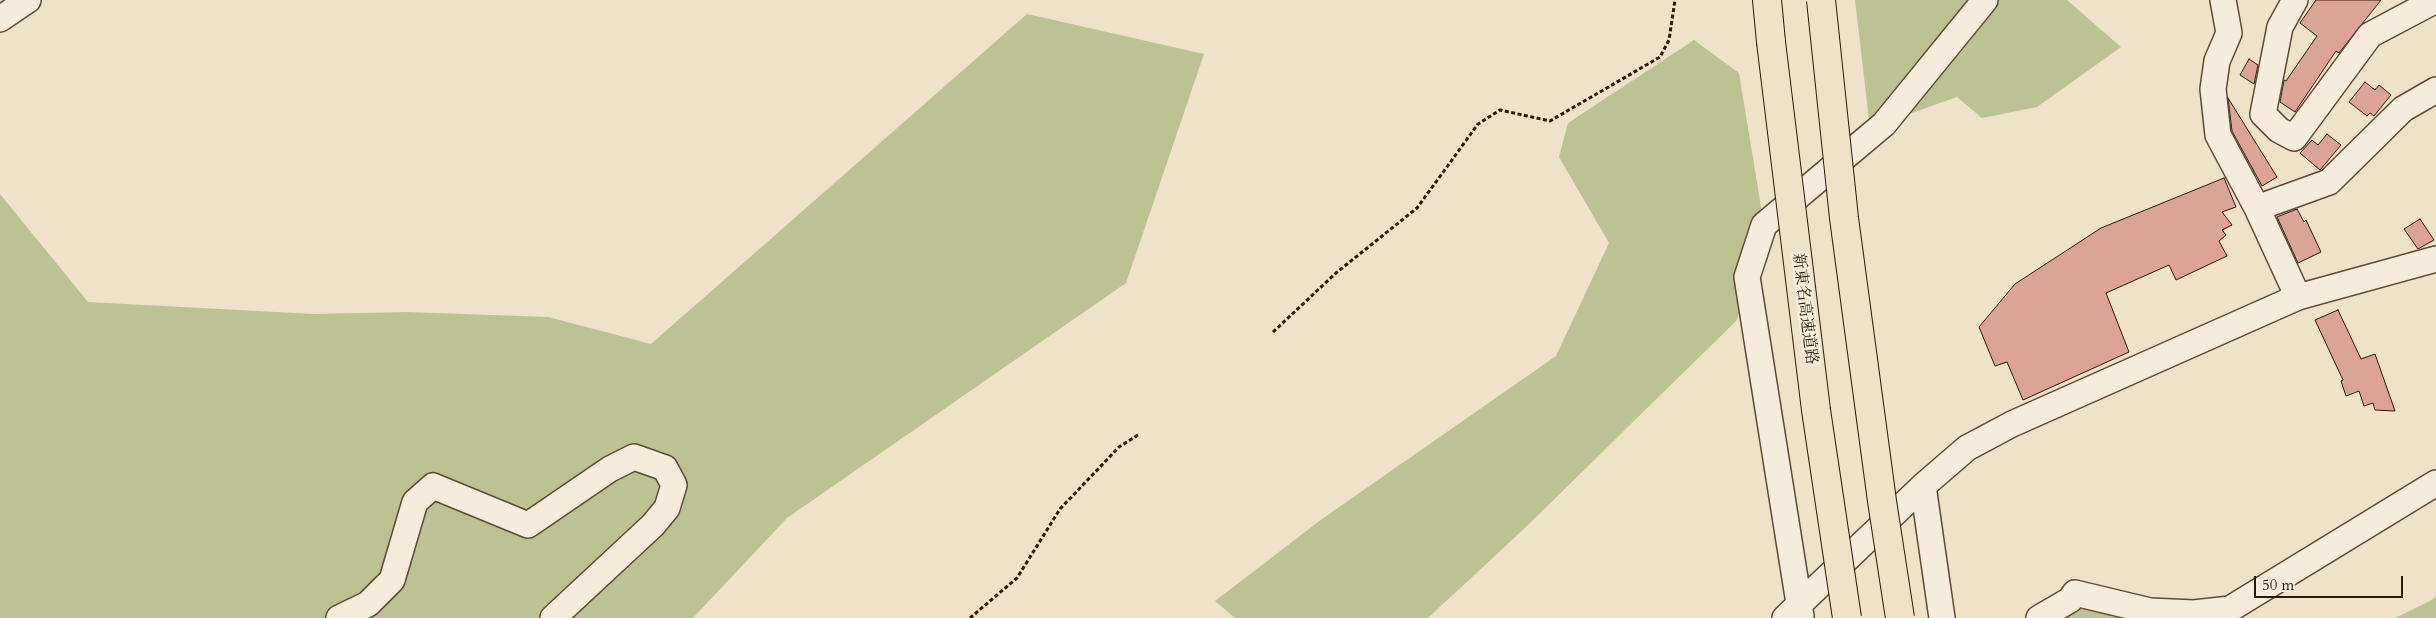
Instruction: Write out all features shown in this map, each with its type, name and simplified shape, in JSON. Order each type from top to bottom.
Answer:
[{"type":"highway","name":"新東名高速道路","points":[[1767,0],[1816,410],[1848,618]]},
{"type":"highway","points":[[1821,0],[1847,238],[1882,501],[1900,618]]},
{"type":"street","points":[[0,19],[28,0]]},
{"type":"street","points":[[1795,614],[1747,277],[1764,225],[1813,186],[1884,124],[1985,0]]},
{"type":"street","points":[[2223,0],[2229,33],[2217,61],[2213,89],[2218,134],[2257,208],[2298,297]]},
{"type":"street","points":[[2295,0],[2280,27],[2263,114],[2279,130],[2294,138],[2370,35],[2436,0]]},
{"type":"street","points":[[2257,208],[2329,182],[2403,109],[2436,90]]},
{"type":"street","points":[[1795,614],[1923,486],[1967,448],[2012,424],[2298,297],[2436,259]]},
{"type":"street","points":[[339,618],[368,604],[392,580],[415,502],[432,486],[528,525],[610,469],[634,457],[665,468],[674,485],[667,508],[653,525],[553,618]]},
{"type":"street","points":[[2039,618],[2070,600],[2075,594],[2150,611],[2194,614],[2230,609],[2436,483]]},
{"type":"street","points":[[1923,486],[1942,618]]},
{"type":"path","points":[[1273,332],[1336,273],[1417,208],[1478,124],[1500,110],[1550,121],[1660,57],[1669,40],[1675,0]]},
{"type":"path","points":[[970,618],[1017,578],[1060,509],[1119,447],[1138,435]]},
{"type":"green space","points":[[1855,0],[2067,0],[2121,47],[2037,107],[1982,118],[1957,97],[1870,128]]},
{"type":"green space","points":[[1027,14],[1204,54],[1126,283],[787,518],[693,618],[0,618],[0,194],[88,302],[314,314],[407,312],[548,317],[651,344]]},
{"type":"green space","points":[[1694,40],[1739,73],[1764,225],[1737,320],[1527,526],[1428,618],[1235,618],[1215,601],[1322,519],[1556,356],[1609,243],[1559,157],[1568,123]]},
{"type":"green space","points":[[2436,597],[2436,618],[2395,618],[2430,601]]},
{"type":"green space","points":[[2067,602],[2134,618],[2045,618]]},
{"type":"building","points":[[2316,0],[2381,0],[2339,53],[2336,51],[2295,112],[2280,102],[2284,80],[2286,81],[2317,36],[2300,23]]},
{"type":"building","points":[[2249,59],[2258,65],[2254,84],[2240,75]]},
{"type":"building","points":[[2365,82],[2375,90],[2379,85],[2391,95],[2374,116],[2370,113],[2367,116],[2349,102]]},
{"type":"building","points":[[2228,98],[2277,177],[2262,186],[2232,131]]},
{"type":"building","points":[[2327,134],[2341,145],[2320,170],[2300,153],[2312,140],[2318,145]]},
{"type":"building","points":[[2224,178],[2236,207],[2222,212],[2232,225],[2222,230],[2226,235],[2219,241],[2227,256],[2176,280],[2169,265],[2106,293],[2129,352],[2023,400],[2007,362],[1995,366],[1979,327],[2015,284],[2101,228]]},
{"type":"building","points":[[2297,209],[2304,222],[2306,220],[2321,252],[2298,263],[2277,217]]},
{"type":"building","points":[[2420,219],[2434,240],[2418,249],[2404,229]]},
{"type":"building","points":[[2338,310],[2361,359],[2375,354],[2395,411],[2375,410],[2373,403],[2364,406],[2359,391],[2346,396],[2341,381],[2343,380],[2315,320]]}]
